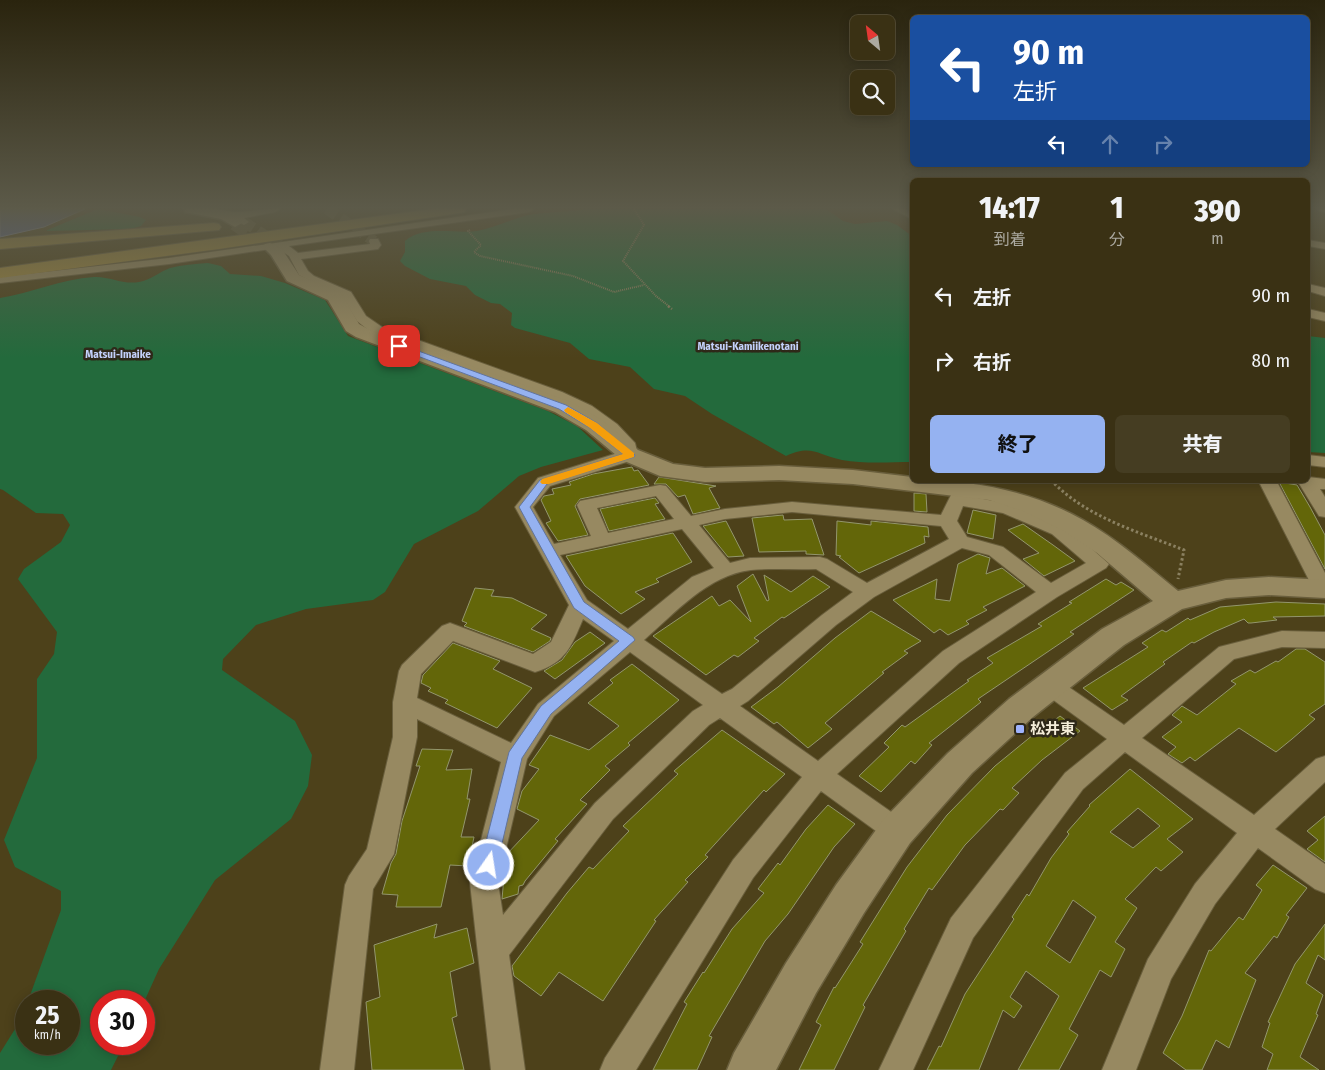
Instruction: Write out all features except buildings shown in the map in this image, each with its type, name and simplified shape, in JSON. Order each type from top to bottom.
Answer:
[{"type":"highway","points":[[0,273],[107,259]]},
{"type":"street","points":[[0,280],[189,259]]},
{"type":"street","points":[[281,259],[293,278],[335,298],[352,326],[362,333],[563,407],[594,426],[630,455],[668,470],[705,476],[779,473],[853,477],[992,493],[1032,506],[1073,525],[1106,547],[1173,602]]},
{"type":"street","points":[[296,259],[303,272],[310,278],[347,295],[361,318],[377,330],[556,395],[587,409],[610,427],[629,446],[630,455]]},
{"type":"street","points":[[1310,288],[1325,292]]},
{"type":"street","points":[[1310,313],[1325,317]]},
{"type":"street","points":[[630,455],[544,482],[524,507],[579,605],[897,831]]},
{"type":"street","points":[[1310,460],[1325,462]]},
{"type":"street","points":[[1310,482],[1325,484]]},
{"type":"street","points":[[1268,483],[1324,588]]},
{"type":"street","points":[[1308,483],[1325,512]]},
{"type":"street","points":[[602,539],[586,505],[660,490],[726,570]]},
{"type":"street","points":[[617,1070],[742,869],[819,776],[951,657],[1050,592],[1099,564],[1059,530],[1008,509],[957,499],[948,521],[954,534],[960,541],[996,551],[1050,592]]},
{"type":"street","points":[[548,551],[749,510],[792,507],[948,521]]},
{"type":"street","points":[[492,952],[604,811],[701,718],[740,695],[829,620],[867,592],[960,541]]},
{"type":"street","points":[[508,1070],[484,883],[515,757],[546,710],[699,582],[726,570],[750,564],[820,563],[867,592]]},
{"type":"street","points":[[752,1070],[806,970],[850,899],[897,831],[960,763],[1021,708],[1113,637],[1173,602],[1234,588],[1269,586],[1324,588]]},
{"type":"street","points":[[337,1070],[359,885],[380,854],[405,737],[405,702],[410,671],[450,631],[535,664],[560,648],[579,605]]},
{"type":"street","points":[[896,1070],[962,928],[1074,781],[1227,653],[1282,639],[1325,640]]},
{"type":"street","points":[[1049,685],[1325,880]]},
{"type":"street","points":[[405,702],[515,757]]},
{"type":"street","points":[[1119,1070],[1159,970],[1205,894],[1256,831],[1325,766]]},
{"type":"path","points":[[494,259],[573,276],[614,292],[644,285]]},
{"type":"path","points":[[624,259],[623,261],[644,285],[672,309]]},
{"type":"path","points":[[1054,483],[1067,496],[1087,509],[1184,550],[1173,602]]},
{"type":"green space","points":[[401,259],[910,259],[910,462],[850,461],[809,451],[786,456],[712,414],[685,396],[654,389],[630,367],[589,359],[570,343],[515,328],[511,325],[512,313],[500,304],[491,303],[475,295],[466,286],[430,279],[405,266],[400,261]]},
{"type":"green space","points":[[208,263],[221,266],[230,274],[261,276],[285,283],[325,300],[348,336],[548,411],[577,426],[603,450],[541,467],[519,476],[478,511],[414,544],[385,592],[373,600],[306,609],[256,625],[223,659],[222,670],[295,721],[312,755],[308,786],[291,819],[215,880],[159,969],[149,990],[90,990],[90,1055],[118,1055],[111,1070],[0,1070],[0,1053],[15,1029],[15,1055],[80,1055],[80,990],[32,990],[61,910],[61,891],[15,867],[4,840],[37,758],[37,679],[54,654],[57,632],[18,579],[24,569],[61,542],[70,525],[63,514],[36,513],[0,489],[0,298],[82,278],[100,277],[133,283],[139,282],[170,268]]},
{"type":"green space","points":[[1310,336],[1325,338],[1325,453],[1310,452]]},
{"type":"slow traffic","points":[[545,482],[630,455],[594,426],[568,410]]},
{"type":"place","name":"松井東","points":[[1020,729]]},
{"type":"district","name":"Matsui-Kamiikenotani","points":[[748,346]]},
{"type":"district","name":"Matsui-Imaike","points":[[118,354]]},
{"type":"route","points":[[399,346],[563,407],[594,426],[630,455],[544,482],[524,507],[579,605],[628,640],[546,710],[515,757],[489,865]]}]
